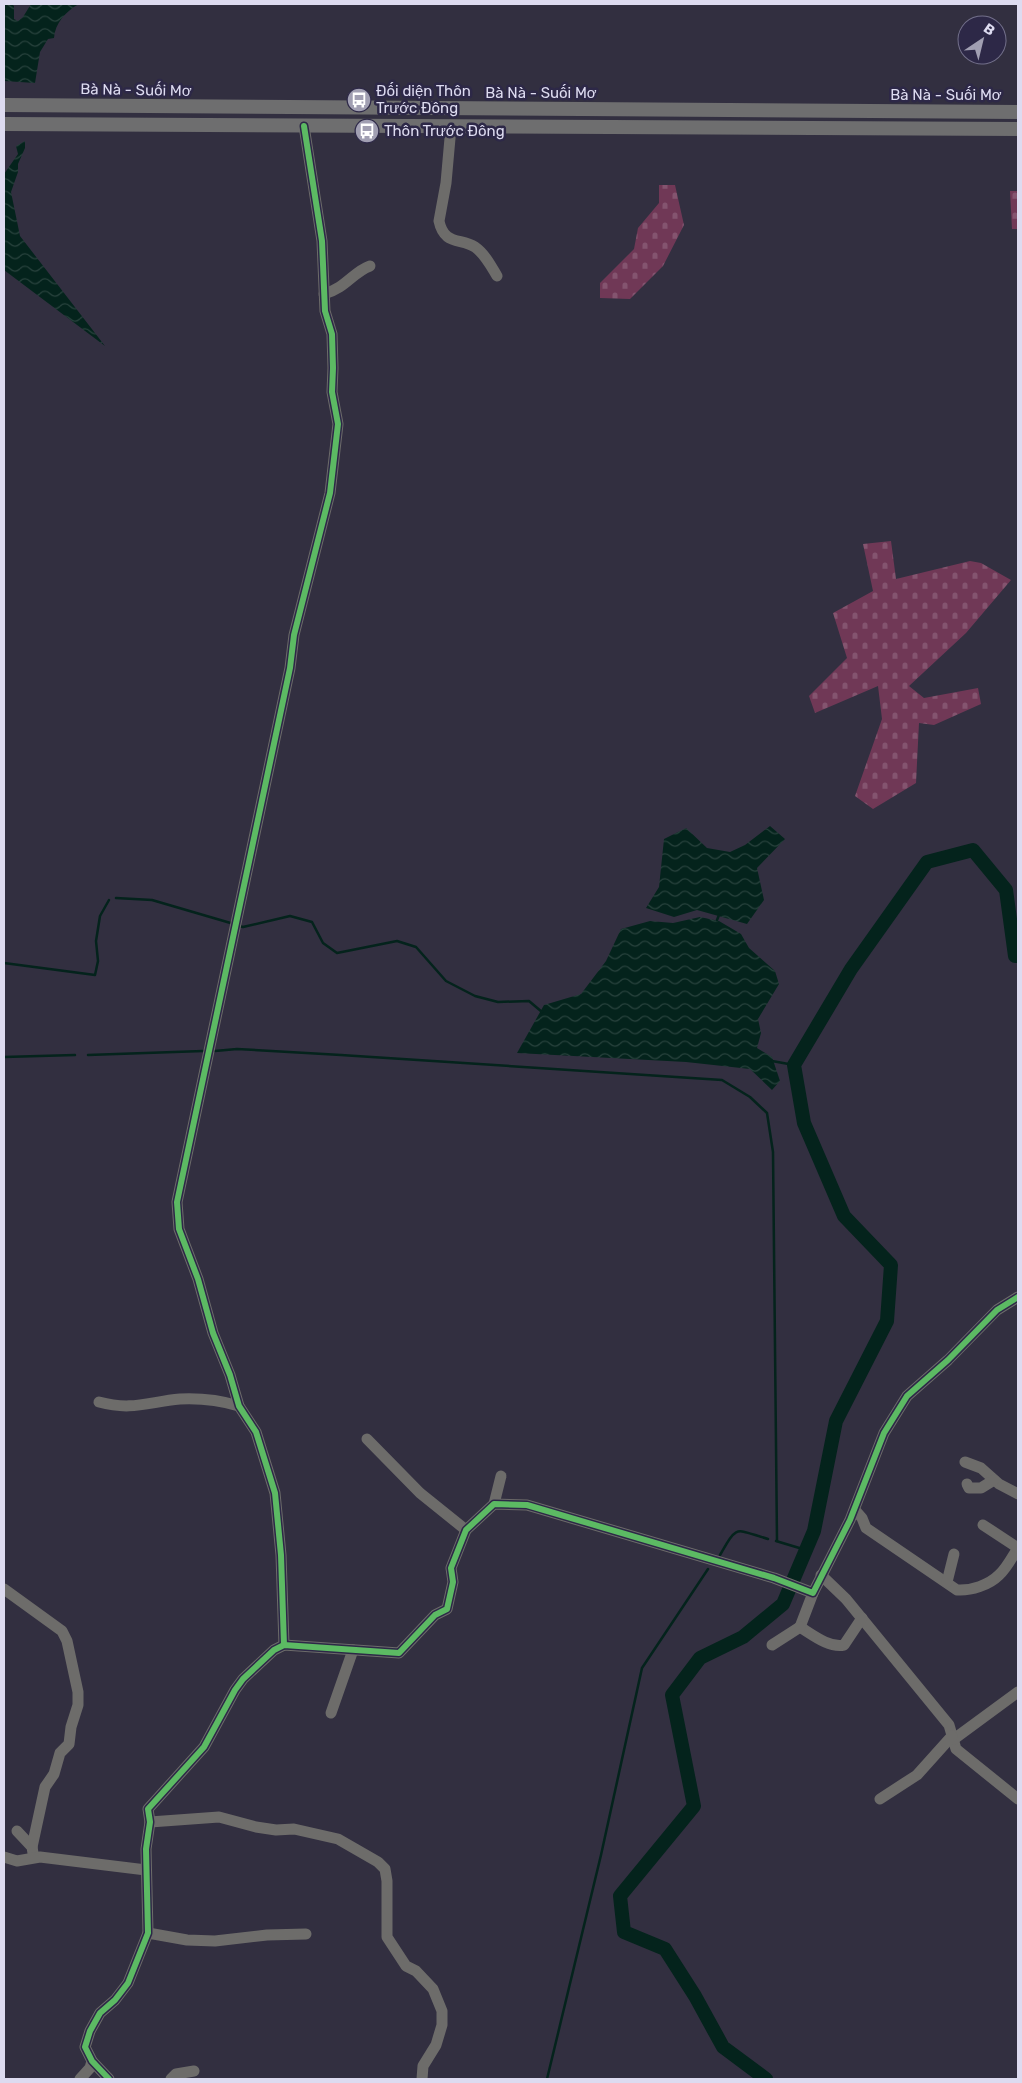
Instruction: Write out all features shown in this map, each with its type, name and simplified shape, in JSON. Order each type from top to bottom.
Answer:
[{"type":"main road","name":"Bà Nà - Suối Mơ","points":[[4,105],[1018,112]]},
{"type":"main road","points":[[302,108],[304,126]]},
{"type":"main road","points":[[821,127],[822,112]]},
{"type":"main road","points":[[4,124],[1018,129]]},
{"type":"street","points":[[284,1646],[281,1555],[275,1493],[256,1432],[239,1406],[230,1375],[213,1333],[198,1279],[178,1229],[177,1202],[290,668],[294,635],[330,493],[338,424],[332,392],[332,334],[325,311],[322,240],[304,126]]},
{"type":"street","points":[[451,127],[445,191],[439,221],[447,236],[481,252],[497,276]]},
{"type":"street","points":[[324,294],[335,291],[370,266]]},
{"type":"street","points":[[772,1645],[800,1627],[813,1592],[855,1510],[884,1433],[907,1396],[948,1360],[997,1310],[1018,1297]]},
{"type":"street","points":[[99,1402],[114,1406],[130,1407],[180,1400],[205,1399],[219,1400],[239,1406]]},
{"type":"street","points":[[367,1439],[420,1493],[466,1530]]},
{"type":"street","points":[[965,1462],[981,1468],[994,1480],[1018,1494]]},
{"type":"street","points":[[109,2079],[92,2061],[85,2047],[90,2031],[100,2013],[115,2000],[128,1983],[148,1932],[146,1849],[150,1822],[148,1809],[204,1747],[238,1684],[267,1655],[284,1646],[399,1653],[435,1615],[446,1608],[453,1582],[451,1568],[466,1530],[494,1504],[501,1476]]},
{"type":"street","points":[[967,1484],[970,1488],[975,1489],[994,1480]]},
{"type":"street","points":[[494,1504],[527,1506],[775,1578],[813,1592]]},
{"type":"street","points":[[855,1510],[866,1528],[957,1590],[980,1586],[999,1576],[1018,1548],[983,1525]]},
{"type":"street","points":[[947,1582],[954,1554]]},
{"type":"street","points":[[821,1575],[846,1599],[949,1725],[956,1749],[1018,1799]]},
{"type":"street","points":[[4,1589],[62,1631],[67,1641],[78,1692],[77,1712],[71,1728],[69,1744],[60,1753],[54,1774],[45,1787],[33,1852]]},
{"type":"street","points":[[800,1627],[837,1646],[844,1645],[862,1618]]},
{"type":"street","points":[[332,1713],[353,1650]]},
{"type":"street","points":[[880,1799],[917,1775],[953,1737],[1018,1692]]},
{"type":"street","points":[[150,1822],[219,1816],[256,1827],[276,1830],[294,1829],[338,1840],[378,1862],[385,1870],[387,1880],[387,1937],[406,1966],[416,1971],[433,1989],[442,2011],[442,2025],[436,2045],[423,2066],[422,2079]]},
{"type":"street","points":[[17,1831],[33,1852],[40,1857],[146,1870]]},
{"type":"street","points":[[4,1857],[17,1861],[33,1852]]},
{"type":"street","points":[[148,1932],[186,1940],[215,1941],[267,1935],[306,1934]]},
{"type":"street","points":[[80,2079],[90,2068],[92,2061]]},
{"type":"street","points":[[171,2079],[176,2074],[194,2071]]},
{"type":"green space","points":[[659,185],[675,185],[684,225],[663,266],[630,299],[600,298],[600,283],[634,249],[638,228],[659,203]]},
{"type":"green space","points":[[1010,191],[1018,191],[1018,229],[1012,229]]},
{"type":"green space","points":[[891,541],[896,579],[970,561],[981,563],[1011,580],[966,633],[909,686],[924,698],[978,688],[981,704],[934,725],[919,723],[916,783],[873,809],[855,796],[882,719],[878,686],[815,713],[809,696],[847,658],[833,613],[873,591],[863,544]]},
{"type":"water","points":[[4,4],[12,4],[14,6],[14,19],[18,21],[23,17],[31,4],[79,4],[62,18],[56,27],[54,38],[48,39],[40,52],[35,83],[4,81]]},
{"type":"water","points":[[25,141],[25,148],[18,164],[18,172],[11,192],[20,236],[105,346],[4,270],[4,174],[18,154],[16,146]]},
{"type":"water","points":[[770,826],[785,839],[757,868],[764,900],[747,924],[697,910],[674,917],[646,908],[659,887],[664,839],[686,828],[707,848],[730,852],[745,845]]},
{"type":"water","points":[[700,917],[719,921],[741,934],[749,948],[775,971],[779,984],[758,1019],[761,1033],[757,1048],[772,1057],[780,1081],[772,1090],[750,1069],[686,1062],[517,1053],[544,1005],[581,994],[606,961],[621,929],[650,921],[673,923]]},
{"type":"waterway","points":[[766,2079],[723,2047],[695,1996],[665,1949],[624,1932],[620,1896],[694,1806],[672,1695],[700,1658],[743,1637],[783,1604],[814,1531],[836,1421],[887,1321],[891,1265],[844,1216],[804,1123],[794,1065],[851,969],[927,862],[973,850],[1006,890],[1015,956],[1018,956]]},
{"type":"waterway","points":[[116,898],[152,900],[234,924]]},
{"type":"waterway","points":[[4,963],[95,975],[98,961],[96,941],[100,916],[109,900]]},
{"type":"waterway","points":[[717,920],[719,915]]},
{"type":"waterway","points":[[239,926],[243,927],[290,916],[312,922],[323,943],[337,953],[397,941],[416,947],[446,981],[475,996],[498,1002],[529,1001],[542,1012]]},
{"type":"waterway","points":[[215,1051],[237,1049],[722,1080],[750,1097],[767,1113],[773,1152],[777,1541]]},
{"type":"waterway","points":[[88,1055],[203,1051]]},
{"type":"waterway","points":[[4,1057],[75,1055]]},
{"type":"waterway","points":[[772,1061],[794,1065]]},
{"type":"waterway","points":[[720,1555],[730,1538],[738,1532],[743,1531],[768,1539]]},
{"type":"waterway","points":[[776,1541],[806,1550]]},
{"type":"waterway","points":[[547,2079],[601,1855],[642,1668],[708,1569]]},
{"type":"cycle path","points":[[284,1645],[281,1555],[275,1493],[256,1432],[239,1406],[230,1375],[213,1333],[198,1279],[179,1229],[177,1202],[290,668],[294,635],[330,493],[338,424],[332,392],[332,334],[325,311],[322,241],[304,126]]},
{"type":"cycle path","points":[[109,2079],[92,2061],[85,2047],[90,2031],[100,2013],[115,2000],[128,1983],[148,1933],[146,1849],[150,1822],[148,1809],[204,1747],[243,1679],[274,1650],[284,1645],[399,1653],[435,1615],[447,1609],[453,1582],[451,1568],[466,1530],[494,1504],[527,1505],[774,1578],[813,1593],[850,1520],[884,1433],[907,1396],[948,1360],[997,1310],[1018,1297]]},
{"type":"place","name":"Đối diện Thôn Trước Đông","points":[[359,100]]},
{"type":"place","name":"Thôn Trước Đông","points":[[367,131]]}]
